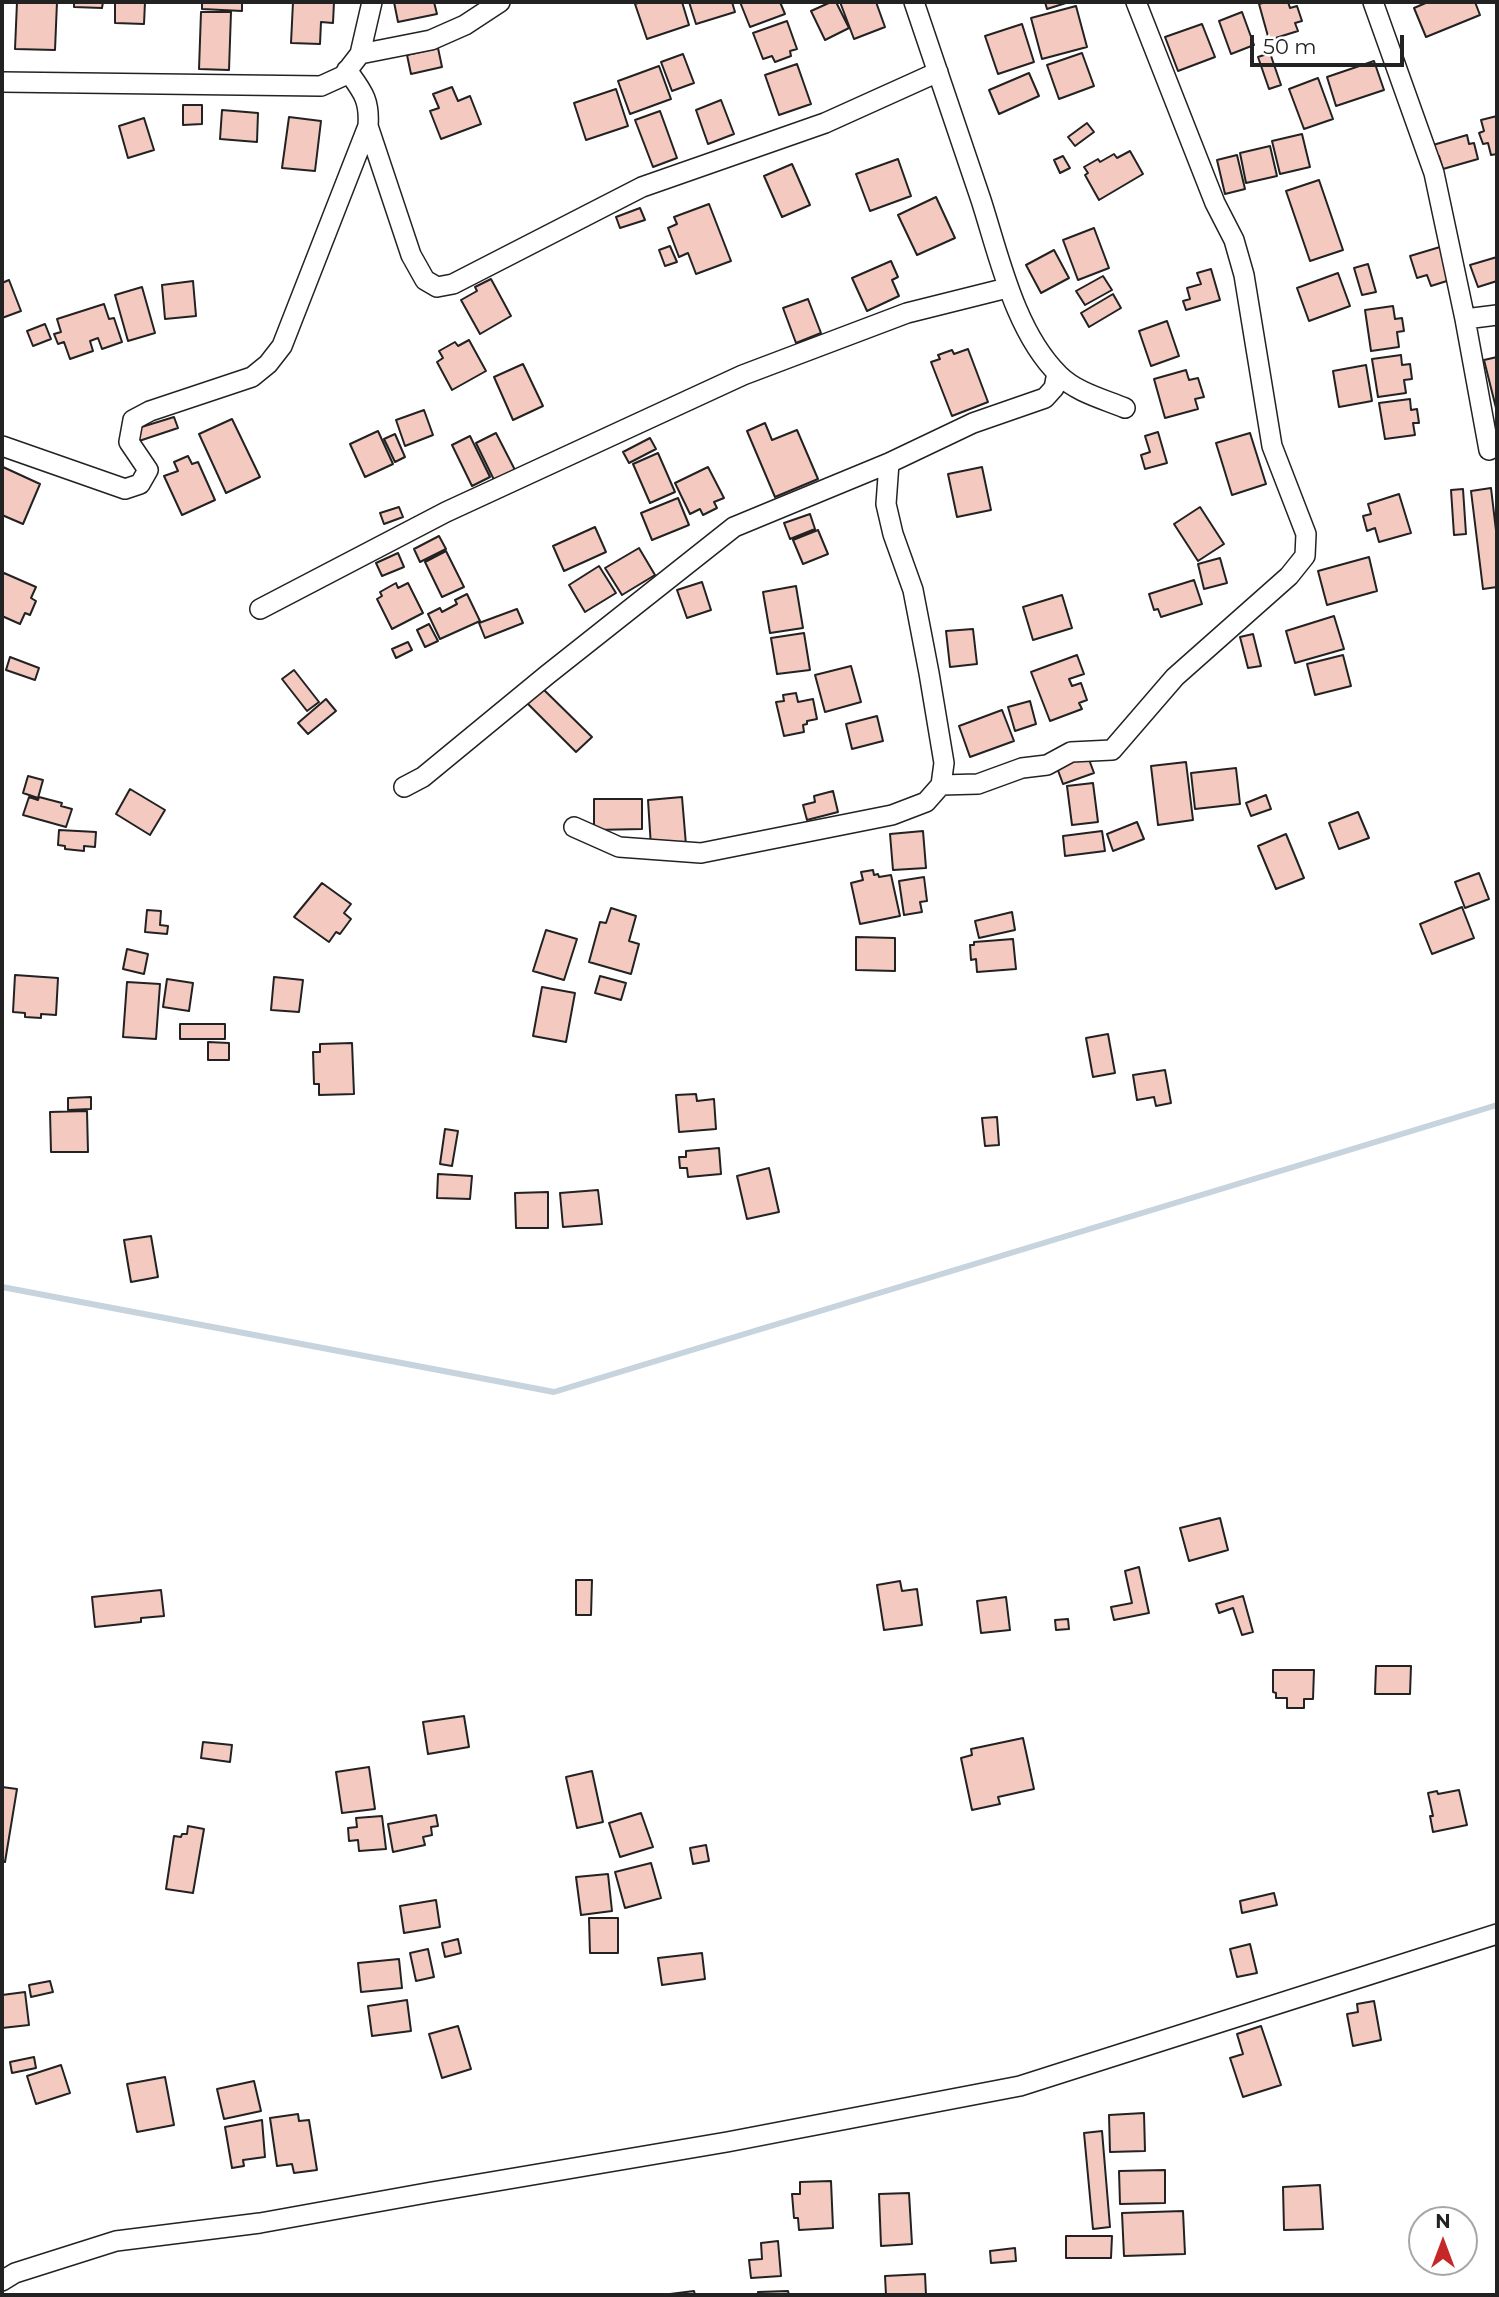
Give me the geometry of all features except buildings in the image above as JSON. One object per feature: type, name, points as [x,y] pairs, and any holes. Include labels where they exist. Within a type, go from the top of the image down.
[{"type":"street","points":[[2,82],[321,86],[343,76],[360,54],[372,2]]},
{"type":"street","points":[[360,54],[431,40],[465,25],[500,2]]},
{"type":"street","points":[[914,2],[1007,288],[1035,343],[1057,373],[1085,392],[1125,408]]},
{"type":"street","points":[[941,785],[978,784],[1022,768],[1047,765],[1071,752],[1112,750],[1175,677],[1289,576],[1305,556],[1306,534],[1272,446],[1244,275],[1234,240],[1215,203],[1136,2]]},
{"type":"street","points":[[1373,2],[1434,173],[1489,450]]},
{"type":"street","points":[[347,71],[366,97],[369,126],[411,255],[425,280],[436,287],[453,284],[642,187],[825,123],[938,72]]},
{"type":"street","points":[[2,446],[125,489],[140,484],[148,470],[130,442],[133,420],[150,411],[252,377],[268,364],[282,346],[369,126]]},
{"type":"street","points":[[260,609],[446,512],[743,375],[907,313],[1007,288]]},
{"type":"street","points":[[1465,319],[1497,315]]},
{"type":"street","points":[[404,787],[423,777],[734,527],[888,463],[974,423],[1045,398],[1054,388],[1057,373]]},
{"type":"street","points":[[574,827],[619,847],[701,853],[892,815],[926,802],[941,785],[944,763],[927,661],[913,590],[892,534],[886,504],[888,463]]},
{"type":"street","points":[[2,2281],[15,2273],[116,2241],[260,2223],[727,2142],[1020,2086],[1497,1934]]},
{"type":"waterway","points":[[2,1287],[554,1392],[1497,1105]]}]
